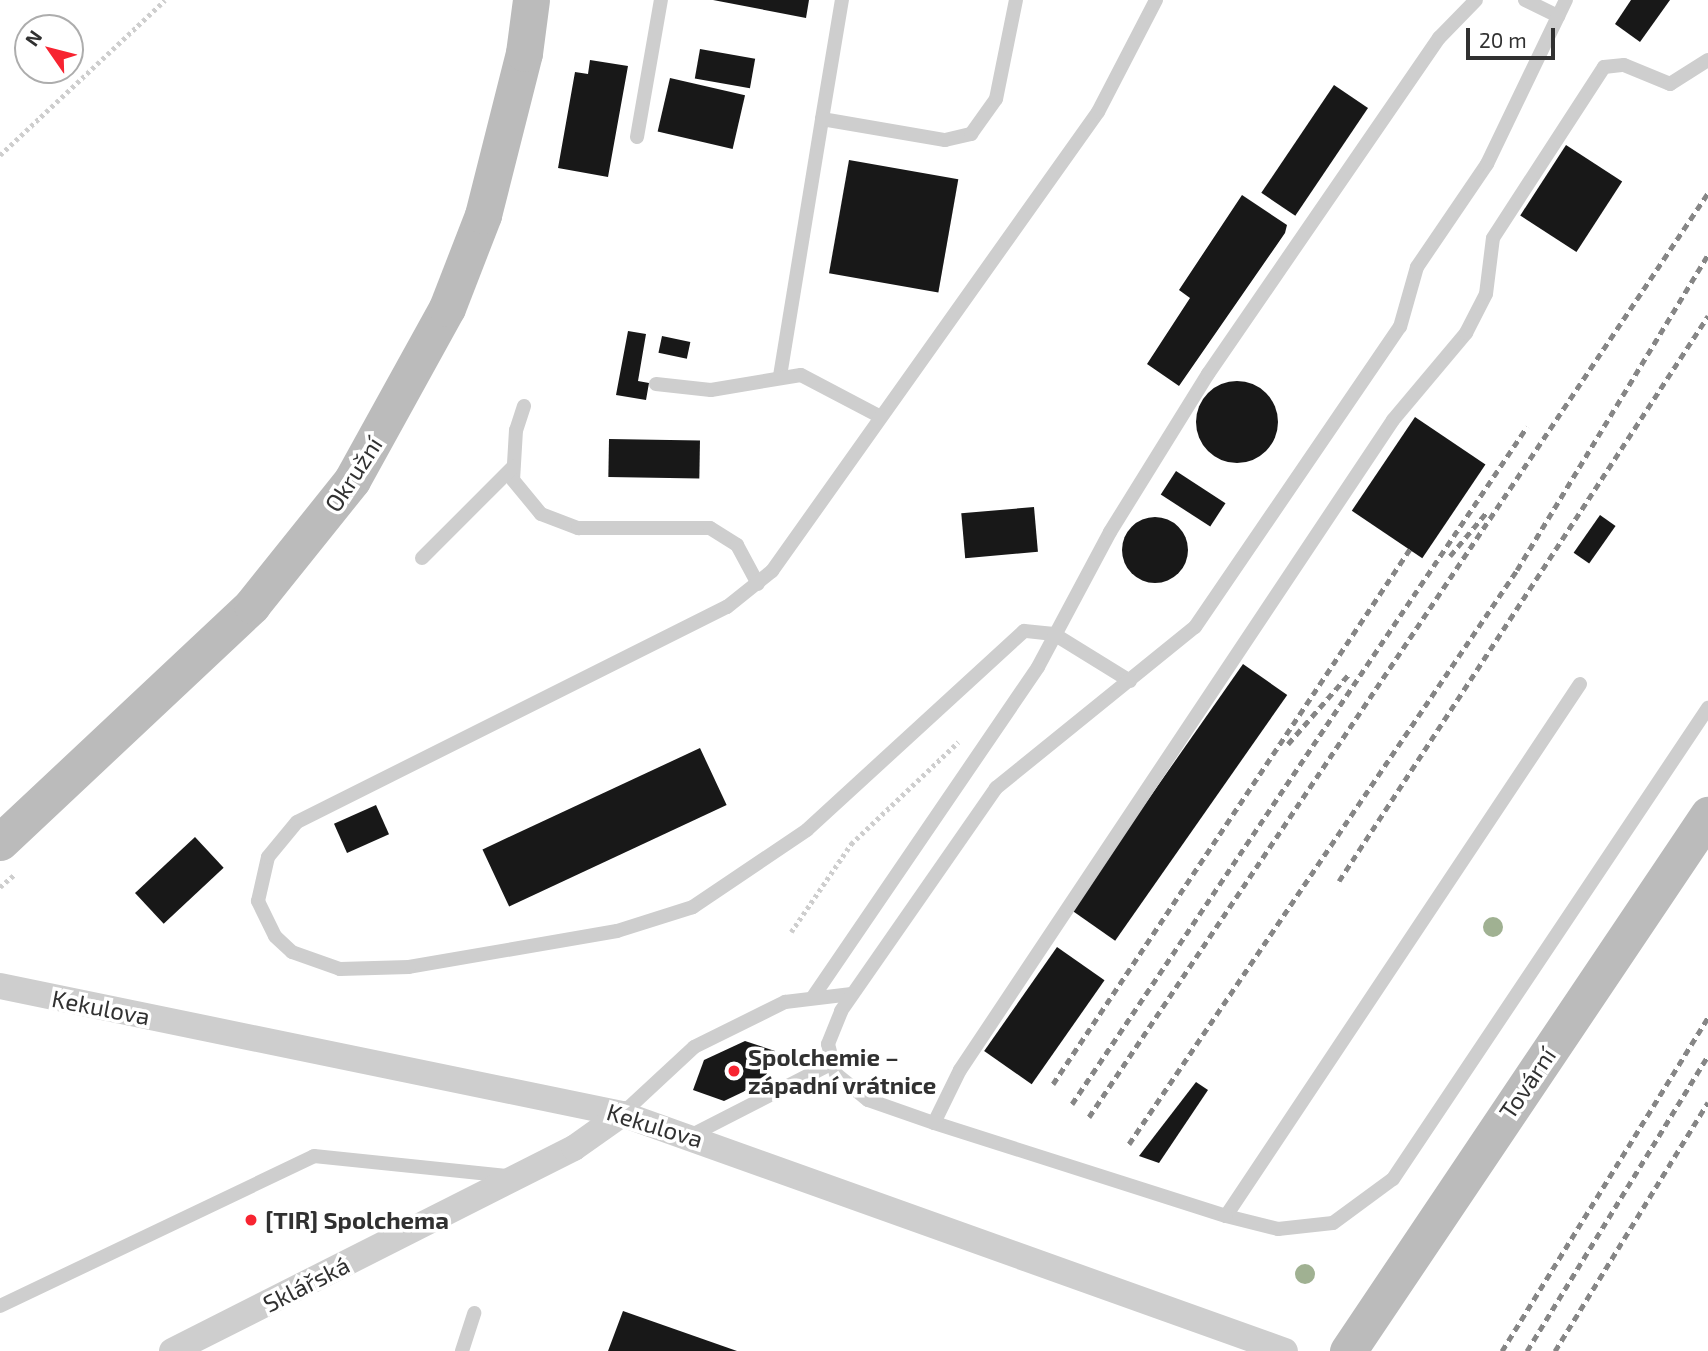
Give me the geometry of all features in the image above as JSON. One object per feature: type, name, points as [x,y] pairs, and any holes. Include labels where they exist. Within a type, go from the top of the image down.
[{"type":"street","name":"Okružní","points":[[0,842],[252,606],[352,480],[447,308],[483,215],[531,0]]},
{"type":"street","name":"Tovární","points":[[1348,1351],[1708,815]]},
{"type":"street","name":"Kekulova","points":[[0,986],[622,1114],[692,1135],[1285,1351]]},
{"type":"street","name":"Sklářská","points":[[173,1351],[517,1177],[622,1114]]},
{"type":"lane","points":[[637,137],[661,0]]},
{"type":"lane","points":[[780,376],[842,0]]},
{"type":"lane","points":[[822,119],[945,141],[971,134],[996,99],[1016,0]]},
{"type":"lane","points":[[1129,681],[1054,634],[1034,628],[1013,639],[807,830],[726,887],[664,918],[551,946],[377,969],[311,961],[275,936],[261,910],[258,880],[297,821],[727,607],[758,584],[1098,113],[1156,0]]},
{"type":"lane","points":[[813,998],[1054,634],[1208,374],[1439,38],[1476,0]]},
{"type":"lane","points":[[1525,0],[1558,16]]},
{"type":"lane","points":[[830,1065],[832,1029],[852,994],[996,788],[1195,628],[1400,327],[1417,267],[1487,164],[1566,0]]},
{"type":"lane","points":[[934,1123],[960,1070],[1385,431],[1466,333],[1486,295],[1493,238],[1604,67],[1624,65],[1670,84],[1708,60]]},
{"type":"lane","points":[[656,384],[711,390],[780,376],[822,381],[881,417]]},
{"type":"lane","points":[[524,406],[513,480],[541,514],[578,528],[709,528],[737,545],[758,584]]},
{"type":"lane","points":[[422,558],[513,467]]},
{"type":"lane","points":[[1226,1216],[1580,684]]},
{"type":"lane","points":[[830,1065],[868,1100],[1226,1216],[1278,1229],[1333,1223],[1393,1179],[1708,708]]},
{"type":"lane","points":[[622,1114],[694,1046],[785,1002],[852,994]]},
{"type":"lane","points":[[692,1135],[830,1065]]},
{"type":"lane","points":[[0,1306],[314,1156],[517,1177]]},
{"type":"lane","points":[[463,1351],[474,1313]]},
{"type":"path","points":[[0,155],[164,0]]},
{"type":"path","points":[[791,932],[851,844],[962,739]]},
{"type":"building","points":[[713,0],[809,0],[806,18]]},
{"type":"building","points":[[1631,0],[1670,0],[1640,42],[1615,24]]},
{"type":"building","points":[[700,49],[755,59],[750,88],[695,79]]},
{"type":"building","points":[[590,60],[628,66],[608,177],[558,168],[575,72],[588,74]]},
{"type":"building","points":[[670,78],[745,95],[733,149],[658,132]]},
{"type":"building","points":[[1334,85],[1368,108],[1295,216],[1261,193]]},
{"type":"building","points":[[1566,145],[1622,181],[1576,252],[1520,215]]},
{"type":"building","points":[[849,160],[958,179],[938,293],[829,273]]},
{"type":"building","points":[[1242,195],[1287,225],[1285,233],[1179,386],[1147,364],[1190,298],[1179,290]]},
{"type":"building","points":[[628,331],[646,334],[638,381],[649,383],[646,400],[616,395]]},
{"type":"building","points":[[662,336],[690,342],[687,359],[658,353]]},
{"type":"building","points":[[1229,381],[1245,381],[1260,388],[1271,399],[1278,414],[1275,438],[1266,451],[1245,463],[1229,463],[1214,456],[1203,445],[1196,430],[1196,414],[1203,399],[1214,388]]},
{"type":"building","points":[[1415,417],[1485,465],[1422,558],[1352,511]]},
{"type":"building","points":[[609,439],[700,441],[699,479],[608,477]]},
{"type":"building","points":[[1176,471],[1225,503],[1210,527],[1161,494]]},
{"type":"building","points":[[1034,507],[1038,552],[965,558],[961,513]]},
{"type":"building","points":[[1600,515],[1616,526],[1589,564],[1574,553]]},
{"type":"building","points":[[1155,517],[1168,519],[1183,532],[1188,550],[1186,563],[1173,578],[1155,583],[1142,581],[1127,568],[1122,550],[1124,537],[1137,522]]},
{"type":"building","points":[[1243,664],[1287,695],[1115,941],[1071,910]]},
{"type":"building","points":[[700,748],[727,805],[509,907],[482,849]]},
{"type":"building","points":[[376,805],[389,834],[347,853],[334,824]]},
{"type":"building","points":[[195,837],[224,868],[164,924],[135,893]]},
{"type":"building","points":[[1057,947],[1105,980],[1032,1084],[984,1051]]},
{"type":"building","name":"Spolchemie – západní vrátnice","points":[[745,1041],[775,1051],[764,1082],[724,1101],[693,1090],[704,1060]]},
{"type":"building","points":[[1196,1082],[1208,1090],[1159,1163],[1139,1156]]},
{"type":"building","points":[[623,1311],[737,1351],[608,1351]]},
{"type":"railway","points":[[1089,1117],[1708,193]]},
{"type":"railway","points":[[1129,1144],[1517,570],[1708,255]]},
{"type":"railway","points":[[1339,881],[1708,316]]},
{"type":"railway","points":[[1072,1104],[1527,427]]},
{"type":"railway","points":[[1450,556],[1486,513]]},
{"type":"railway","points":[[1053,1084],[1410,549]]},
{"type":"railway","points":[[1288,744],[1350,673]]},
{"type":"railway","points":[[1502,1351],[1708,1017]]},
{"type":"railway","points":[[1527,1351],[1708,1056]]},
{"type":"railway","points":[[1555,1351],[1708,1102]]},
{"type":"place","name":"Spolchemie – západní vrátnice","points":[[734,1071]]},
{"type":"place","name":"[TIR] Spolchema","points":[[251,1220]]}]
